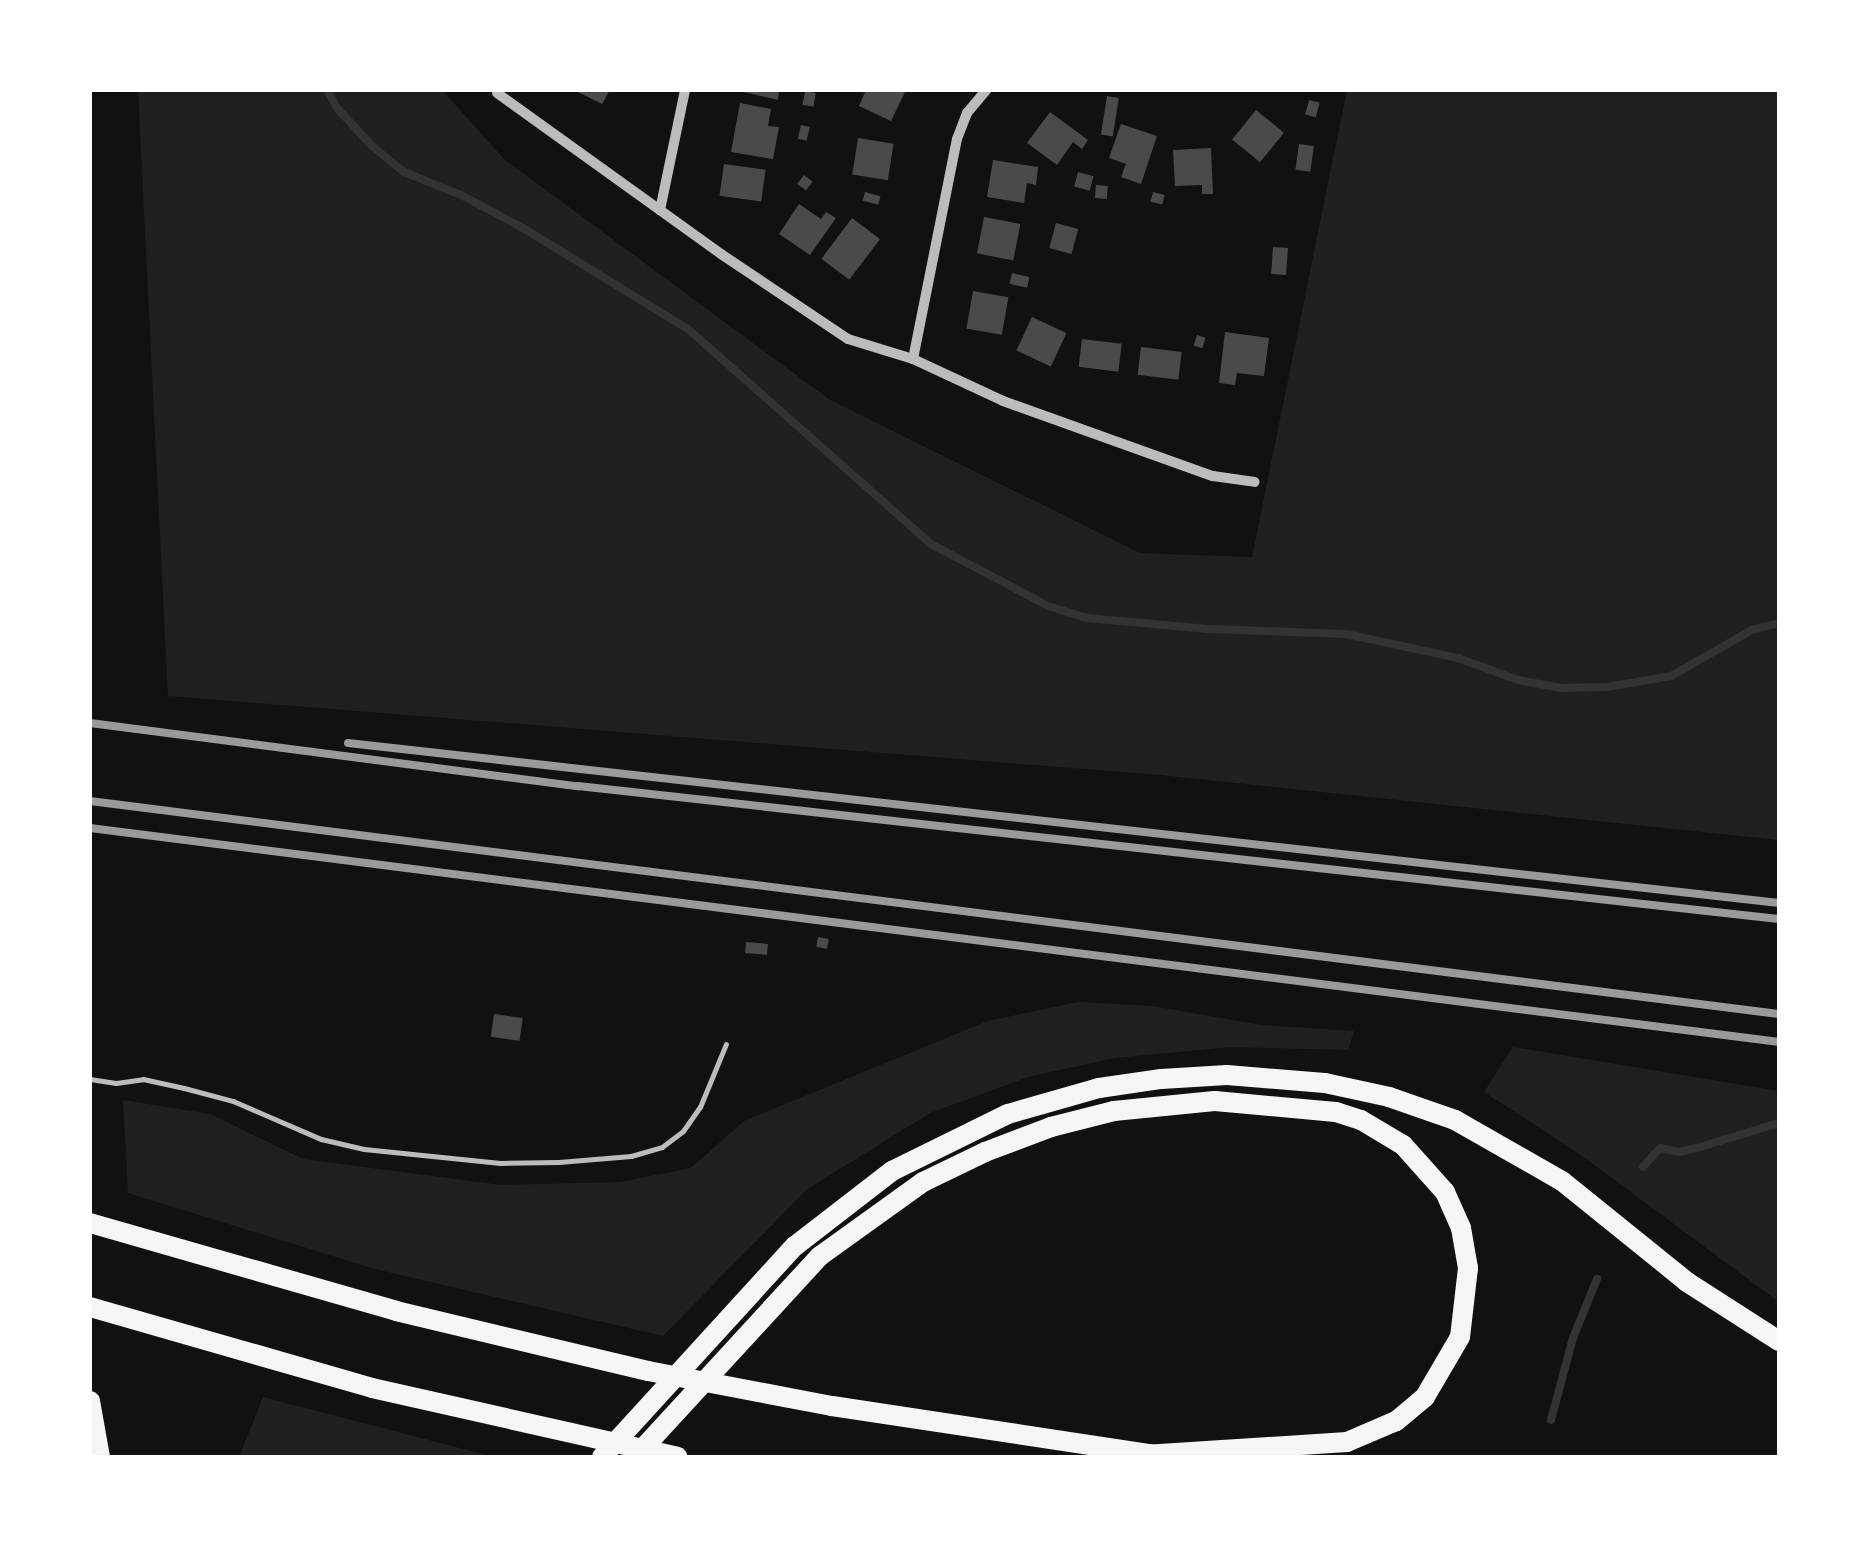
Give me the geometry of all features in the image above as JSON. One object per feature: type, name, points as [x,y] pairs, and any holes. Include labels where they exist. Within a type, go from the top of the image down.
[{"type":"highway","points":[[602,1457],[735,1309],[826,1218],[892,1171],[949,1140],[1023,1109],[1099,1088],[1227,1075],[1357,1089],[1421,1107],[1484,1134],[1562,1181],[1687,1282],[1779,1341]]},
{"type":"highway","points":[[635,1457],[820,1256],[923,1182],[985,1152],[1083,1118],[1177,1103],[1282,1104],[1361,1120],[1403,1145],[1444,1192],[1460,1228],[1468,1268],[1460,1337],[1450,1362],[1425,1397],[1396,1421],[1346,1442],[1148,1454]]},
{"type":"highway","points":[[90,1224],[396,1312],[648,1371],[832,1406],[1173,1457]]},
{"type":"highway","points":[[90,1310],[372,1388],[677,1457]]},
{"type":"highway","points":[[90,1401],[100,1457]]},
{"type":"street","points":[[660,210],[685,90]]},
{"type":"street","points":[[913,360],[957,138],[967,113],[986,90]]},
{"type":"street","points":[[496,91],[660,210],[848,338],[913,360],[1003,401],[1184,462],[1213,476],[1255,482]]},
{"type":"lane","points":[[90,1079],[116,1084],[142,1079],[184,1088],[233,1101],[322,1139],[364,1149],[500,1163],[600,1160],[662,1147],[683,1131],[716,1076],[726,1044]]},
{"type":"shaded area","points":[[138,90],[442,90],[504,159],[830,400],[1140,553],[1252,557],[1347,90],[1779,90],[1779,840],[1160,775],[168,696]]},
{"type":"shaded area","points":[[1078,1002],[1152,1006],[1262,1025],[1354,1031],[1348,1050],[1230,1047],[1115,1058],[1028,1077],[930,1113],[806,1190],[663,1336],[375,1269],[128,1193],[123,1100],[210,1114],[303,1159],[501,1185],[620,1182],[691,1168],[744,1121],[988,1021]]},
{"type":"shaded area","points":[[1513,1047],[1779,1091],[1779,1302],[1581,1155],[1484,1092]]},
{"type":"shaded area","points":[[263,1397],[494,1457],[239,1457]]},
{"type":"building","points":[[574,90],[610,90],[602,104]]},
{"type":"building","points":[[735,90],[779,90],[778,100]]},
{"type":"building","points":[[866,90],[906,90],[891,121],[859,106]]},
{"type":"building","points":[[805,91],[816,93],[813,107],[803,105]]},
{"type":"building","points":[[1107,96],[1119,98],[1113,136],[1101,135]]},
{"type":"building","points":[[1309,100],[1320,103],[1316,117],[1305,114]]},
{"type":"building","points":[[740,103],[771,109],[768,126],[779,127],[773,159],[731,152]]},
{"type":"building","points":[[1256,110],[1284,133],[1260,162],[1232,140]]},
{"type":"building","points":[[1050,112],[1088,140],[1082,149],[1073,142],[1057,165],[1027,143]]},
{"type":"building","points":[[1121,124],[1157,136],[1141,184],[1121,177],[1126,164],[1109,158]]},
{"type":"building","points":[[801,125],[810,127],[807,141],[798,139]]},
{"type":"building","points":[[858,138],[894,144],[888,180],[852,175]]},
{"type":"building","points":[[1299,144],[1314,146],[1310,172],[1295,170]]},
{"type":"building","points":[[1211,148],[1213,194],[1202,194],[1202,185],[1175,186],[1173,150]]},
{"type":"building","points":[[993,160],[1038,167],[1036,185],[1027,183],[1024,203],[987,197]]},
{"type":"building","points":[[724,164],[766,170],[761,202],[720,196]]},
{"type":"building","points":[[1078,172],[1093,176],[1090,191],[1074,186]]},
{"type":"building","points":[[804,175],[813,182],[806,190],[797,184]]},
{"type":"building","points":[[1096,185],[1108,186],[1107,199],[1095,198]]},
{"type":"building","points":[[865,192],[880,196],[878,205],[863,201]]},
{"type":"building","points":[[1153,192],[1165,195],[1162,205],[1151,202]]},
{"type":"building","points":[[799,204],[821,219],[826,212],[836,218],[810,255],[779,234]]},
{"type":"building","points":[[984,217],[1020,224],[1013,260],[977,253]]},
{"type":"building","points":[[852,218],[880,239],[849,280],[821,259]]},
{"type":"building","points":[[1056,223],[1078,229],[1071,254],[1049,248]]},
{"type":"building","points":[[1273,247],[1288,248],[1286,275],[1271,274]]},
{"type":"building","points":[[1012,273],[1030,277],[1027,288],[1010,284]]},
{"type":"building","points":[[973,291],[1008,297],[1002,335],[966,328]]},
{"type":"building","points":[[1032,317],[1066,333],[1051,367],[1016,351]]},
{"type":"building","points":[[1225,332],[1269,338],[1264,376],[1237,373],[1235,385],[1219,383]]},
{"type":"building","points":[[1197,335],[1206,338],[1202,348],[1194,345]]},
{"type":"building","points":[[1082,339],[1122,344],[1118,372],[1079,367]]},
{"type":"building","points":[[1141,347],[1182,352],[1178,380],[1138,375]]},
{"type":"building","points":[[818,937],[829,939],[827,949],[816,947]]},
{"type":"building","points":[[746,942],[768,944],[767,955],[745,953]]},
{"type":"building","points":[[494,1014],[523,1018],[520,1041],[491,1037]]},
{"type":"waterway","points":[[327,90],[337,108],[371,145],[404,172],[461,195],[523,228],[688,329],[931,544],[1048,606],[1087,618],[1209,629],[1346,634],[1458,658],[1518,680],[1561,688],[1607,687],[1671,676],[1752,630],[1779,623]]},
{"type":"waterway","points":[[1643,1167],[1660,1148],[1679,1152],[1779,1123]]},
{"type":"waterway","points":[[1551,1420],[1573,1338],[1597,1279]]},
{"type":"railway","points":[[90,723],[578,786],[1779,919]]},
{"type":"railway","points":[[348,743],[1779,903]]},
{"type":"railway","points":[[90,801],[1779,1014]]},
{"type":"railway","points":[[90,828],[1779,1042]]}]
